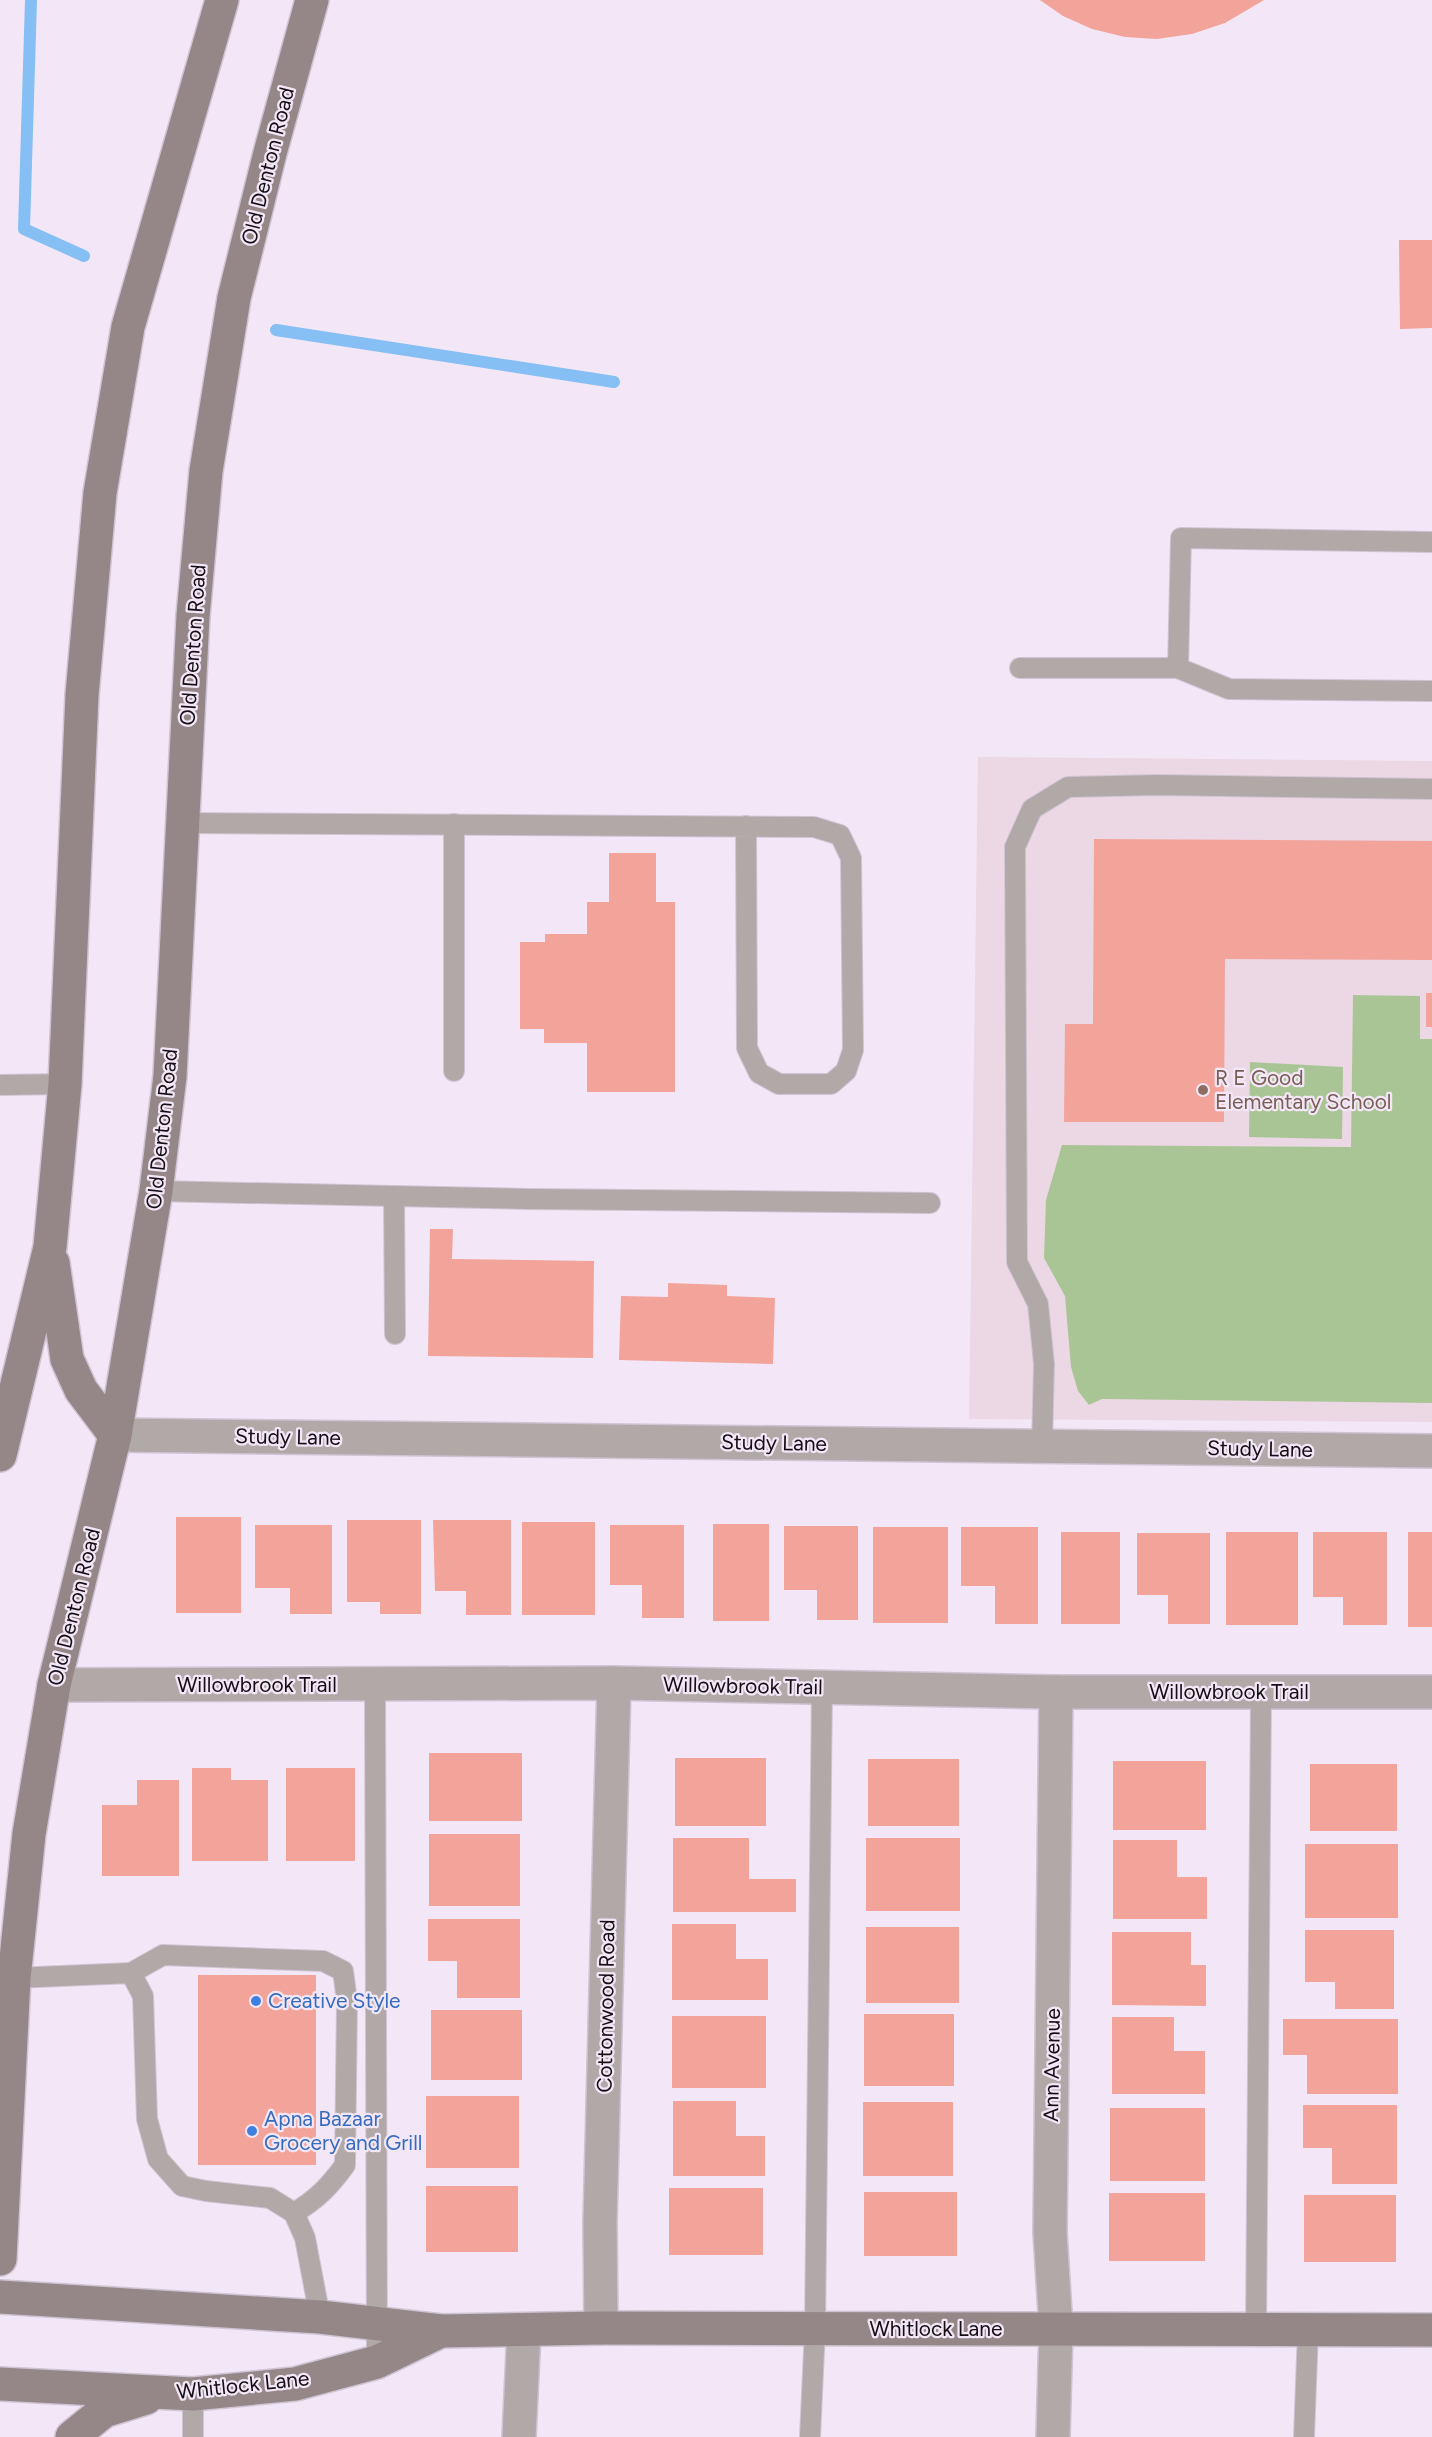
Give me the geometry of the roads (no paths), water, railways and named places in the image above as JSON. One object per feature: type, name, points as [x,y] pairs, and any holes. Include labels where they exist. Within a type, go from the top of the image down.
[{"type":"main road","points":[[0,1455],[50,1247],[65,1084],[82,695],[100,493],[128,327],[222,0]]},
{"type":"main road","name":"Old Denton Road","points":[[0,2259],[14,1978],[29,1834],[54,1685],[115,1435],[156,1191],[170,1076],[193,616],[206,471],[234,298],[270,153],[312,0]]},
{"type":"main road","points":[[50,1247],[67,1359],[81,1390],[115,1435]]},
{"type":"main road","name":"Whitlock Lane","points":[[0,2297],[320,2317],[441,2331],[601,2328],[1432,2330]]},
{"type":"main road","name":"Whitlock Lane","points":[[0,2384],[179,2393],[295,2384],[377,2362],[441,2331]]},
{"type":"main road","points":[[72,2437],[104,2411],[179,2393]]},
{"type":"street","name":"Study Lane","points":[[115,1435],[1432,1451]]},
{"type":"street","name":"Willowbrook Trail","points":[[54,1685],[614,1683],[1056,1692],[1432,1692]]},
{"type":"street","name":"Cottonwood Road","points":[[601,2328],[600,2222],[614,1683]]},
{"type":"street","name":"Ann Avenue","points":[[1053,2437],[1056,2329],[1050,2232],[1056,1692]]},
{"type":"street","points":[[519,2437],[524,2331]]},
{"type":"lane","points":[[1178,668],[1181,538],[1432,542]]},
{"type":"lane","points":[[1020,668],[1178,668],[1229,689],[1432,691]]},
{"type":"lane","points":[[1042,1446],[1044,1364],[1038,1304],[1017,1262],[1015,847],[1032,809],[1068,787],[1158,785],[1432,789]]},
{"type":"lane","points":[[183,823],[454,824],[746,826],[814,827],[840,835],[851,858],[853,1050],[846,1071],[831,1084],[779,1084],[759,1072],[747,1048],[746,826]]},
{"type":"lane","points":[[454,824],[454,1071]]},
{"type":"lane","points":[[0,1085],[65,1084]]},
{"type":"lane","points":[[156,1191],[930,1203]]},
{"type":"lane","points":[[394,1196],[395,1334]]},
{"type":"lane","points":[[375,1684],[377,2362]]},
{"type":"lane","points":[[810,2437],[815,2329],[822,1687]]},
{"type":"lane","points":[[1256,2330],[1261,1692]]},
{"type":"lane","points":[[14,1978],[131,1973],[163,1955],[323,1961],[343,1971],[347,2001],[345,2165],[332,2184],[316,2200],[294,2213]]},
{"type":"lane","points":[[131,1973],[143,1996],[147,2119],[158,2159],[182,2186],[270,2198],[294,2213],[304,2238],[320,2317]]},
{"type":"lane","points":[[1304,2437],[1308,2330]]},
{"type":"lane","points":[[179,2393],[193,2437]]},
{"type":"waterway","points":[[31,0],[24,229],[84,256]]},
{"type":"waterway","points":[[276,330],[614,382]]},
{"type":"place","name":"R E Good Elementary School","points":[[1203,1090]]},
{"type":"place","name":"Creative Style","points":[[256,2001]]},
{"type":"place","name":"Apna Bazaar Grocery and Grill","points":[[252,2131]]}]
